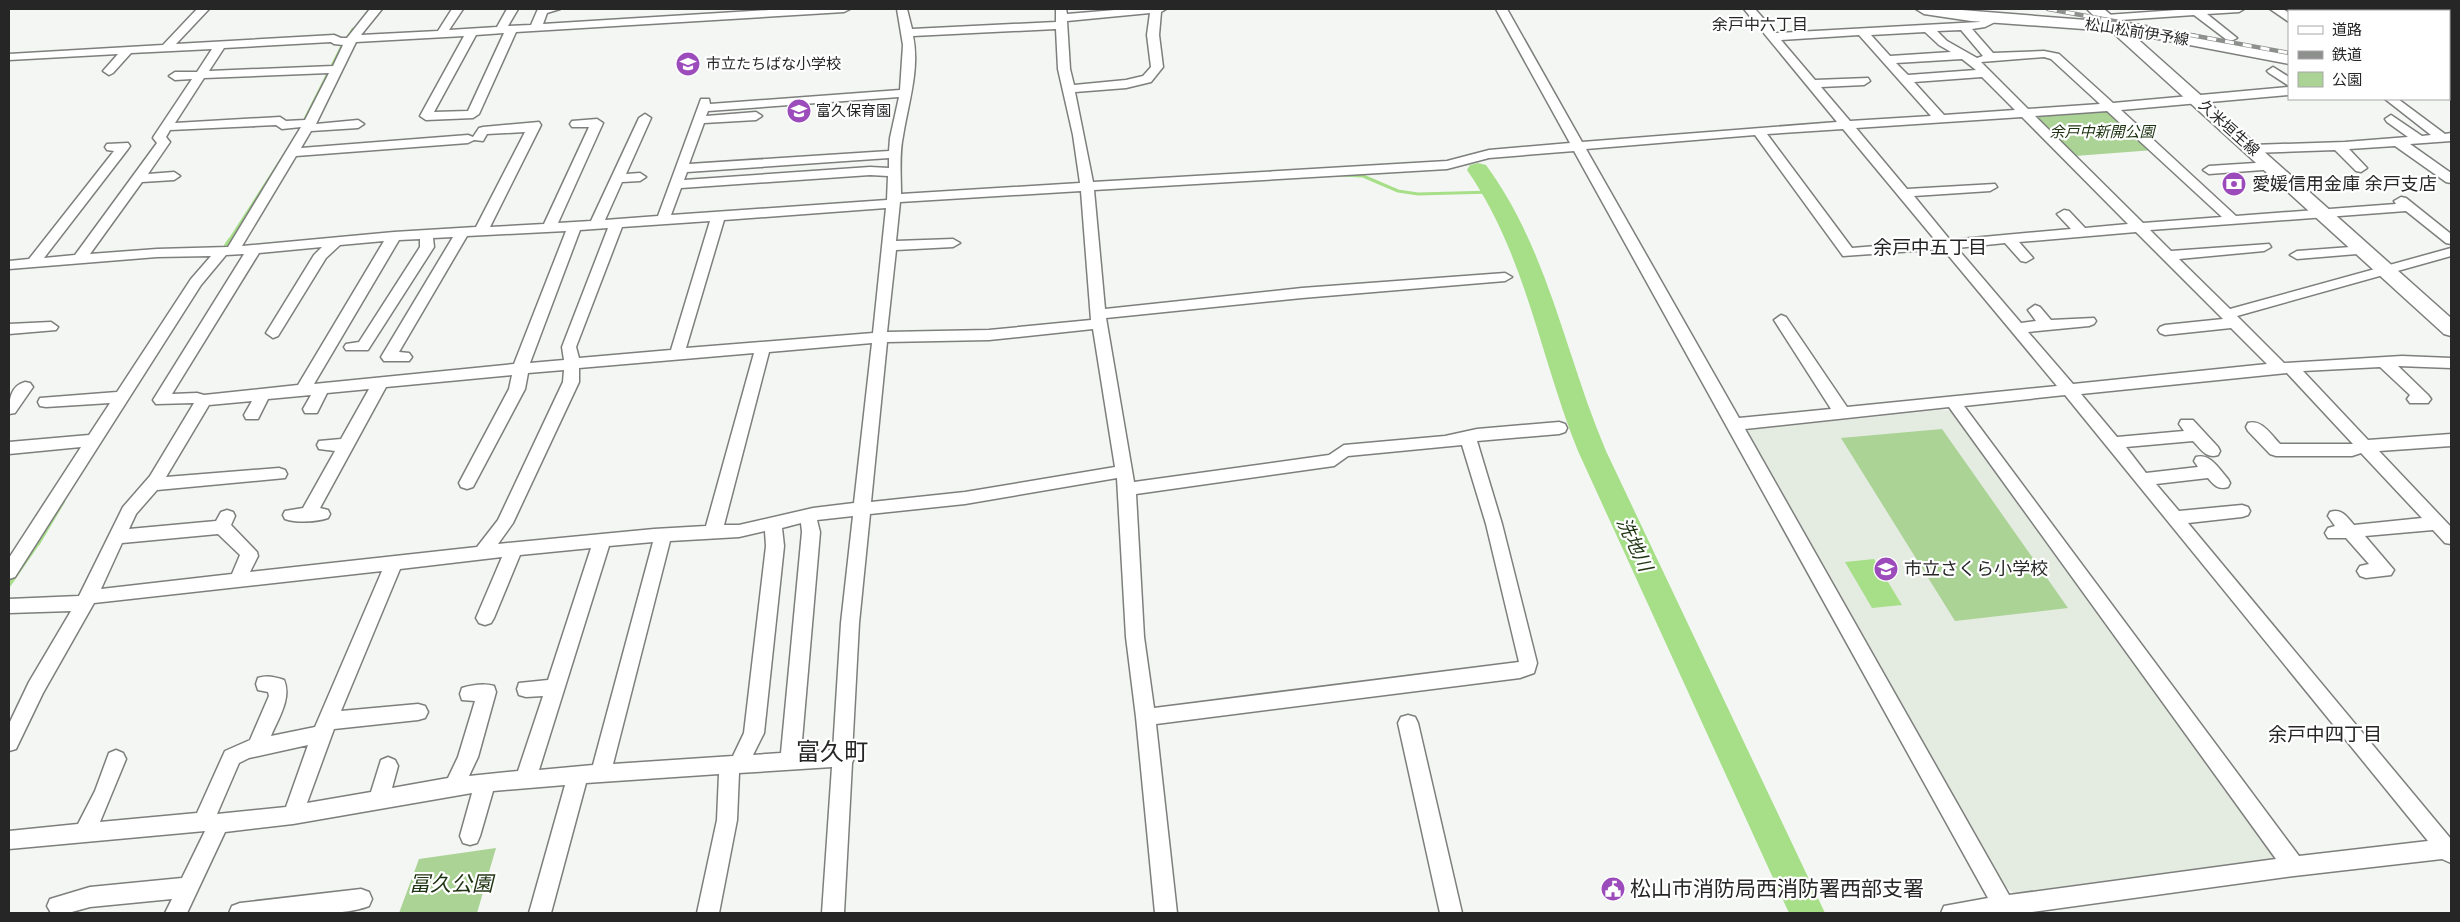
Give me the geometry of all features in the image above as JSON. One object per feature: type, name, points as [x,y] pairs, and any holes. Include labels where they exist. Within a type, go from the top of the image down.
[{"type":"main road","name":"松山松前伊予線","points":[[1924,9],[1992,19],[2064,22],[2106,18],[2288,59]]},
{"type":"main road","name":"久米垣生線","points":[[2106,18],[2451,329]]},
{"type":"street","points":[[166,48],[203,9]]},
{"type":"street","points":[[9,572],[92,440],[196,282],[227,251],[292,153],[331,70],[351,40],[376,9]]},
{"type":"street","points":[[441,34],[457,9]]},
{"type":"street","points":[[471,33],[426,116],[472,114],[506,31],[512,9]]},
{"type":"street","points":[[536,30],[547,9]]},
{"type":"street","points":[[219,46],[334,38],[338,42],[441,34],[536,30],[758,11],[844,9]]},
{"type":"street","points":[[833,913],[844,758],[850,623],[864,508],[890,246],[899,118],[906,93],[909,45],[902,9]]},
{"type":"street","points":[[1501,9],[2006,910]]},
{"type":"street","points":[[1749,9],[2070,391],[2173,518],[2450,850]]},
{"type":"street","points":[[2106,18],[2239,9]]},
{"type":"street","points":[[2276,9],[2288,18]]},
{"type":"street","points":[[907,33],[1061,17],[1159,10],[1153,35],[1157,67],[1147,79],[1126,84],[1070,90]]},
{"type":"street","points":[[2196,11],[2231,38]]},
{"type":"street","points":[[1061,17],[1064,69],[1070,90],[1087,186],[1099,319],[1127,489],[1136,637],[1166,913]]},
{"type":"street","points":[[1773,37],[1981,25],[1992,19]]},
{"type":"street","points":[[1962,26],[1992,58]]},
{"type":"street","points":[[1927,27],[1942,43],[1968,58],[1986,73],[2232,319],[2286,368],[2366,446],[2451,538]]},
{"type":"street","points":[[1861,31],[1942,120]]},
{"type":"street","points":[[9,57],[278,44]]},
{"type":"street","points":[[79,260],[164,142],[159,138],[219,46]]},
{"type":"street","points":[[109,71],[128,50]]},
{"type":"street","points":[[1888,60],[1992,58],[2044,54],[2055,56],[2233,220]]},
{"type":"street","points":[[174,76],[331,70]]},
{"type":"street","points":[[2273,71],[2288,82]]},
{"type":"street","points":[[1904,79],[1986,73]]},
{"type":"street","points":[[1812,84],[1864,81]]},
{"type":"street","points":[[9,266],[157,253],[254,249],[394,236],[718,216],[894,200],[1087,186],[1447,165],[1480,155],[1758,131],[2027,114],[2288,91]]},
{"type":"street","points":[[702,110],[906,93]]},
{"type":"street","points":[[2392,100],[2447,138]]},
{"type":"street","points":[[702,110],[756,116]]},
{"type":"street","points":[[664,220],[702,110]]},
{"type":"street","points":[[596,224],[645,118]]},
{"type":"street","points":[[2391,118],[2419,140]]},
{"type":"street","points":[[166,127],[280,121],[282,125],[358,124]]},
{"type":"street","points":[[549,227],[597,123],[576,124]]},
{"type":"street","points":[[292,153],[376,143],[471,139],[483,131],[534,126],[481,231]]},
{"type":"street","points":[[1758,131],[1848,253],[2081,232],[2408,207]]},
{"type":"street","points":[[2252,149],[2338,146],[2447,138]]},
{"type":"street","points":[[2397,141],[2451,180]]},
{"type":"street","points":[[33,263],[124,146],[111,147]]},
{"type":"street","points":[[2338,146],[2361,168]]},
{"type":"street","points":[[682,168],[896,154]]},
{"type":"street","points":[[2209,170],[2271,166]]},
{"type":"street","points":[[676,184],[870,171],[895,172]]},
{"type":"street","points":[[138,178],[174,176]]},
{"type":"street","points":[[618,178],[640,177]]},
{"type":"street","points":[[1903,193],[1990,187]]},
{"type":"street","points":[[2395,197],[2451,240]]},
{"type":"street","points":[[2064,214],[2081,232]]},
{"type":"street","points":[[677,354],[718,216]]},
{"type":"street","points":[[483,552],[505,523],[571,382],[572,364],[569,347],[590,309],[607,263],[617,223]]},
{"type":"street","points":[[466,475],[494,420],[520,380],[520,369],[575,226]]},
{"type":"street","points":[[404,357],[389,357],[419,318],[443,278],[463,232]]},
{"type":"street","points":[[351,347],[363,347],[378,313],[406,269],[427,247],[426,234]]},
{"type":"street","points":[[303,390],[394,236]]},
{"type":"street","points":[[2009,239],[2026,258]]},
{"type":"street","points":[[289,332],[266,333],[301,276],[336,241]]},
{"type":"street","points":[[890,246],[930,250],[953,243]]},
{"type":"street","points":[[2170,255],[2264,247]]},
{"type":"street","points":[[254,249],[161,400],[197,398],[204,400],[677,354],[881,337],[989,335],[1302,293],[1505,276]]},
{"type":"street","points":[[2297,255],[2364,250]]},
{"type":"street","points":[[2165,330],[2232,319],[2387,270],[2451,252]]},
{"type":"street","points":[[2035,310],[2047,325]]},
{"type":"street","points":[[1781,320],[1842,414]]},
{"type":"street","points":[[2016,328],[2088,321]]},
{"type":"street","points":[[9,329],[51,326]]},
{"type":"street","points":[[713,533],[763,347]]},
{"type":"street","points":[[1735,424],[2286,368],[2384,362],[2451,363]]},
{"type":"street","points":[[2384,362],[2422,399],[2415,400]]},
{"type":"street","points":[[307,514],[381,382]]},
{"type":"street","points":[[312,409],[322,388]]},
{"type":"street","points":[[252,415],[263,394]]},
{"type":"street","points":[[46,402],[120,397]]},
{"type":"street","points":[[9,742],[36,688],[87,600],[129,510],[152,484],[204,400]]},
{"type":"street","points":[[1954,403],[2294,866]]},
{"type":"street","points":[[2254,427],[2276,450],[2352,450],[2366,446],[2451,440]]},
{"type":"street","points":[[1127,489],[1147,484],[1334,460],[1344,451],[1445,442],[1477,435],[1559,428]]},
{"type":"street","points":[[2112,443],[2192,429],[2212,467],[2142,479]]},
{"type":"street","points":[[1146,717],[1526,668],[1528,663],[1494,524],[1468,438]]},
{"type":"street","points":[[9,448],[92,440]]},
{"type":"street","points":[[326,446],[346,445]]},
{"type":"street","points":[[9,606],[87,600],[238,579],[483,552],[602,540],[739,531],[808,516],[864,508],[965,498],[1124,471]]},
{"type":"street","points":[[152,484],[257,482],[279,474]]},
{"type":"street","points":[[2173,518],[2241,510]]},
{"type":"street","points":[[790,761],[811,532],[808,516]]},
{"type":"street","points":[[117,537],[225,522],[249,556],[238,579]]},
{"type":"street","points":[[708,913],[729,802],[733,765],[754,732],[775,546],[773,524]]},
{"type":"street","points":[[2366,572],[2384,570],[2340,527],[2437,524]]},
{"type":"street","points":[[602,773],[663,535]]},
{"type":"street","points":[[526,779],[602,540]]},
{"type":"street","points":[[485,618],[514,549]]},
{"type":"street","points":[[293,815],[324,727],[394,563]]},
{"type":"street","points":[[257,747],[278,696],[277,686],[265,684]]},
{"type":"street","points":[[526,689],[555,687]]},
{"type":"street","points":[[454,786],[468,757],[487,692],[469,694]]},
{"type":"street","points":[[176,913],[189,887],[232,757],[245,750],[324,727],[418,712]]},
{"type":"street","points":[[1408,723],[1451,913]]},
{"type":"street","points":[[9,840],[293,815],[454,786],[602,773],[844,758]]},
{"type":"street","points":[[84,833],[104,792],[116,759]]},
{"type":"street","points":[[379,800],[388,766]]},
{"type":"street","points":[[540,913],[578,775]]},
{"type":"street","points":[[470,836],[485,783]]},
{"type":"street","points":[[1952,913],[2006,910],[2294,866],[2450,850]]},
{"type":"street","points":[[58,906],[90,897],[189,887]]},
{"type":"street","points":[[240,913],[361,899]]},
{"type":"shaded area","points":[[1940,410],[1956,411],[2285,859],[2016,895],[2001,883],[1747,435],[1749,430]]},
{"type":"shaded area","points":[[1874,559],[1902,605],[1872,608],[1845,562]]},
{"type":"green space","name":"余戸中新開公園","points":[[2112,111],[2154,150],[2075,156],[2039,120],[2039,117]]},
{"type":"green space","points":[[1942,429],[2068,608],[1955,621],[1841,438]]},
{"type":"green space","name":"冨久公園","points":[[496,848],[477,913],[399,913],[419,859]]},
{"type":"waterway","points":[[346,40],[353,29]]},
{"type":"waterway","points":[[302,125],[343,44]]},
{"type":"waterway","points":[[229,241],[281,160]]},
{"type":"waterway","name":"洗地川","points":[[1478,170],[1496,195],[1529,267],[1549,321],[1577,415],[1592,451],[1807,913]]},
{"type":"waterway","points":[[1339,175],[1363,176],[1398,191],[1418,194],[1493,192]]},
{"type":"waterway","points":[[226,246],[230,240]]},
{"type":"waterway","points":[[38,543],[63,501]]},
{"type":"waterway","points":[[9,584],[38,542]]},
{"type":"railway","points":[[2048,9],[2288,53]]},
{"type":"place","name":"市立たちばな小学校","points":[[688,64]]},
{"type":"place","name":"富久保育園","points":[[799,111]]},
{"type":"place","name":"愛媛信用金庫 余戸支店","points":[[2234,184]]},
{"type":"place","name":"市立さくら小学校","points":[[1886,569]]},
{"type":"place","name":"松山市消防局西消防署西部支署","points":[[1613,889]]},
{"type":"district","name":"余戸中六丁目","points":[[1760,24]]},
{"type":"district","name":"余戸中五丁目","points":[[1930,247]]},
{"type":"district","name":"余戸中四丁目","points":[[2325,734]]},
{"type":"district","name":"富久町","points":[[832,752]]}]
